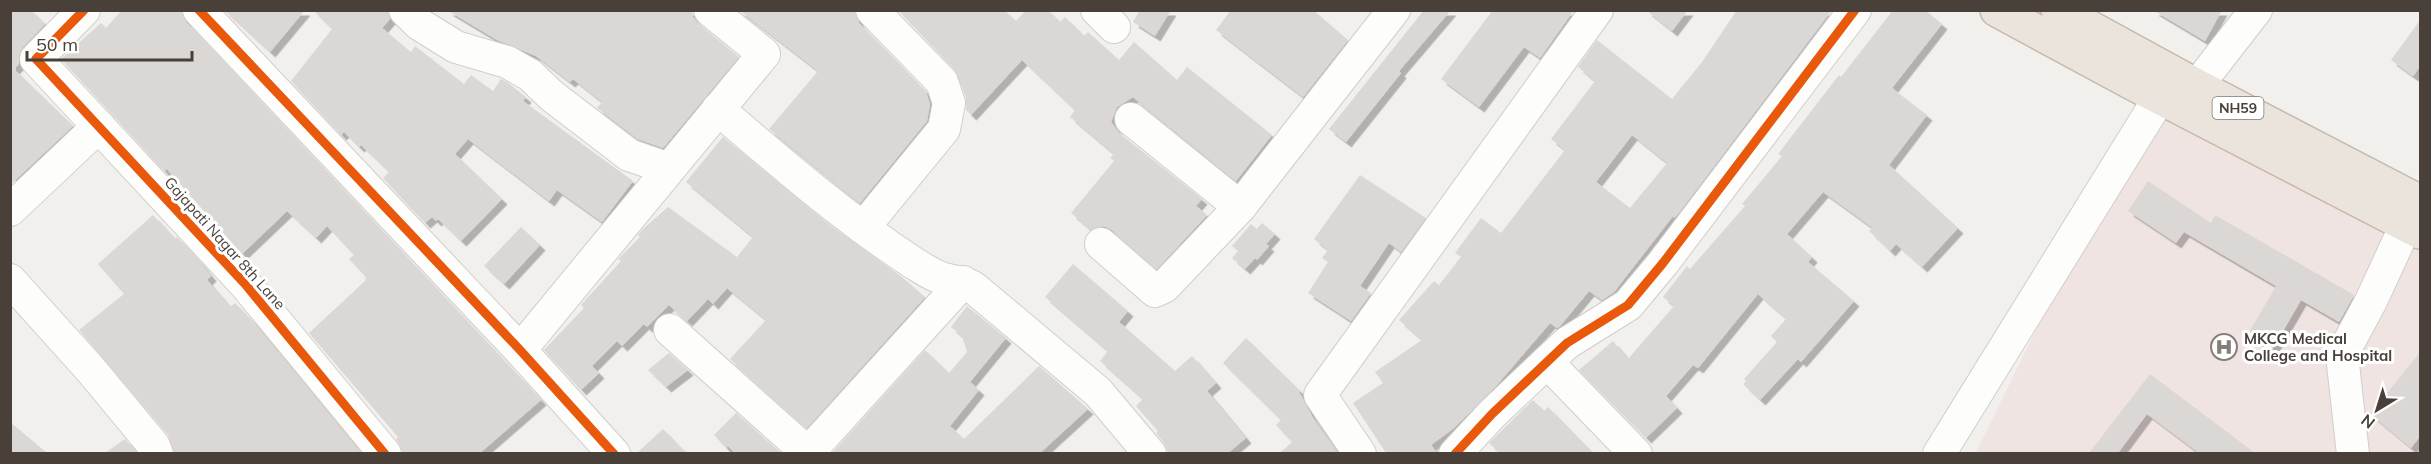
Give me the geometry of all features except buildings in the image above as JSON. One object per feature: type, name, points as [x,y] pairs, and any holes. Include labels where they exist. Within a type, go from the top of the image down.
[{"type":"highway","points":[[1997,10],[2182,93]]},
{"type":"highway","name":"NH59","points":[[2058,10],[2182,93],[2416,220]]},
{"type":"street","points":[[199,10],[520,350],[614,453]]},
{"type":"street","points":[[405,10],[418,24],[456,47],[507,62],[530,75],[552,96],[629,155],[669,169]]},
{"type":"street","points":[[520,350],[764,54],[710,10]]},
{"type":"street","points":[[863,228],[944,129],[949,103],[942,82],[872,10]]},
{"type":"street","points":[[1101,244],[1155,291],[1164,287],[1240,207],[1394,10]]},
{"type":"street","points":[[1455,453],[1492,414],[1567,343],[1628,305],[1663,263],[1855,10]]},
{"type":"street","points":[[1360,453],[1320,395],[1588,13]]},
{"type":"street","points":[[1939,453],[2182,93],[2248,14]]},
{"type":"street","name":"Gajapati Nagar 8th Lane","points":[[72,15],[36,59],[245,285],[385,453]]},
{"type":"street","points":[[718,109],[822,198],[863,228],[937,276],[963,282],[1081,376],[1098,392],[1150,453]]},
{"type":"street","points":[[1131,119],[1240,207]]},
{"type":"street","points":[[10,210],[99,126]]},
{"type":"street","points":[[2353,453],[2342,355],[2416,220]]},
{"type":"street","points":[[10,280],[91,370],[154,446],[157,453]]},
{"type":"street","points":[[670,330],[808,453],[963,282]]},
{"type":"street","points":[[1546,362],[1636,453]]},
{"type":"shaded area","name":"MKCG Medical College and Hospital","points":[[2150,98],[2420,241],[2420,453],[1975,454]]},
{"type":"cycle path","points":[[84,10],[36,59],[245,284],[385,454]]},
{"type":"cycle path","points":[[199,10],[520,350],[614,454]]},
{"type":"cycle path","points":[[1455,454],[1492,414],[1567,343],[1628,305],[1663,263],[1855,10]]},
{"type":"place","name":"MKCG Medical College and Hospital","points":[[2224,347]]}]
